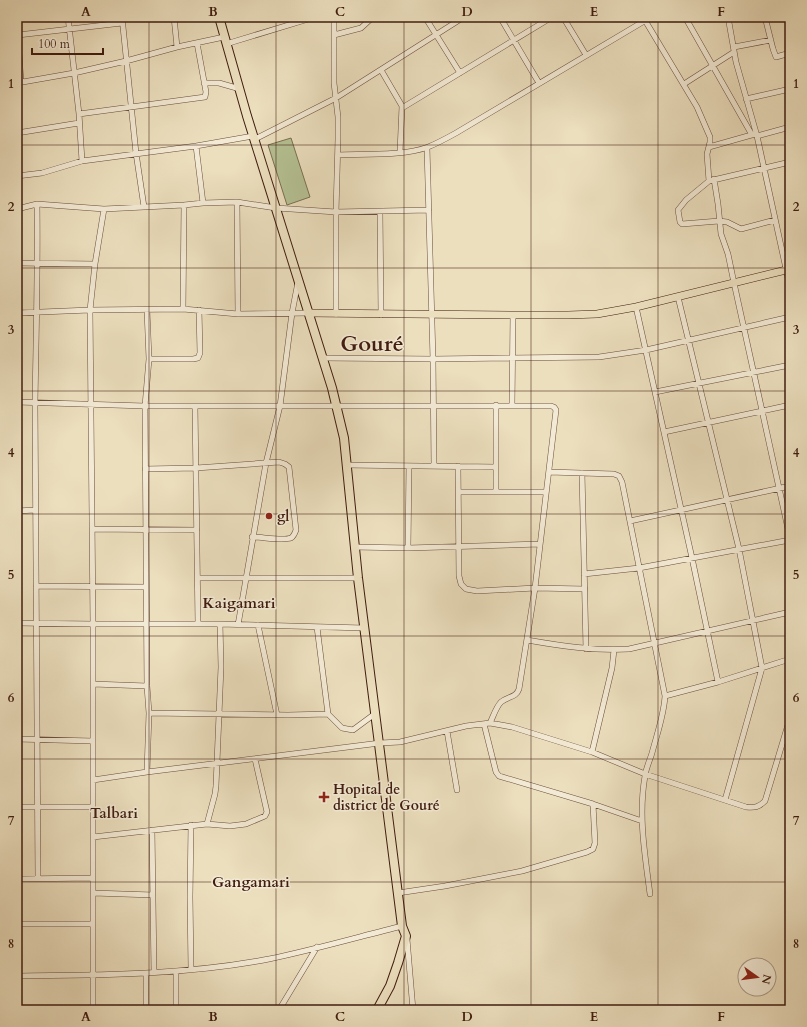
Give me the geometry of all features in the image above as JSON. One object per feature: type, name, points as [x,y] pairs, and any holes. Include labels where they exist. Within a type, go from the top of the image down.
[{"type":"highway","points":[[219,17],[254,137],[337,405],[344,438],[354,547],[364,628],[402,926],[406,936],[390,986],[377,1010]]},
{"type":"main road","points":[[309,313],[381,315],[597,314],[636,307],[788,270]]},
{"type":"street","points":[[68,17],[79,114],[82,161]]},
{"type":"street","points":[[174,17],[177,47]]},
{"type":"street","points":[[17,25],[19,83],[74,73],[197,42],[225,40],[315,17]]},
{"type":"street","points":[[334,17],[334,69],[338,117],[336,314]]},
{"type":"street","points":[[334,36],[361,28],[373,17]]},
{"type":"street","points":[[425,17],[460,73]]},
{"type":"street","points":[[17,176],[42,173],[82,161],[254,137],[336,98],[464,17]]},
{"type":"street","points":[[500,17],[539,83]]},
{"type":"street","points":[[402,108],[552,17]]},
{"type":"street","points":[[563,17],[586,55]]},
{"type":"street","points":[[338,155],[400,152],[427,148],[456,133],[644,19],[651,17]]},
{"type":"street","points":[[685,17],[755,135]]},
{"type":"street","points":[[728,17],[736,62],[764,168],[775,220],[788,270],[790,287]]},
{"type":"street","points":[[765,17],[776,57],[790,54]]},
{"type":"street","points":[[584,574],[639,568],[790,539],[728,254],[721,234],[718,204],[707,154],[710,136],[697,107],[684,84],[670,65],[644,19]]},
{"type":"street","points":[[18,35],[70,29],[122,20],[136,153],[144,207]]},
{"type":"street","points":[[684,84],[734,50],[771,40]]},
{"type":"street","points":[[79,114],[205,97],[197,42]]},
{"type":"street","points":[[381,70],[402,108],[400,152]]},
{"type":"street","points":[[204,83],[219,82],[240,89]]},
{"type":"street","points":[[746,99],[790,89]]},
{"type":"street","points":[[17,133],[79,123]]},
{"type":"street","points":[[709,147],[790,127]]},
{"type":"street","points":[[196,146],[203,203]]},
{"type":"street","points":[[427,148],[434,405],[434,466]]},
{"type":"street","points":[[775,220],[741,229],[727,222],[719,221],[682,224],[680,222],[678,210],[679,207],[712,180],[790,162]]},
{"type":"street","points":[[17,209],[37,204],[104,209],[237,202],[276,208],[336,212],[429,210]]},
{"type":"street","points":[[237,202],[238,314]]},
{"type":"street","points":[[37,204],[38,264],[35,402],[38,878]]},
{"type":"street","points":[[183,309],[184,205]]},
{"type":"street","points":[[93,1010],[93,587],[90,310],[95,264],[104,209]]},
{"type":"street","points":[[380,212],[381,315]]},
{"type":"street","points":[[17,263],[95,264]]},
{"type":"street","points":[[238,625],[266,463],[280,406],[292,313],[299,279]]},
{"type":"street","points":[[678,297],[739,549],[762,668],[725,800]]},
{"type":"street","points":[[636,307],[718,682]]},
{"type":"street","points":[[17,313],[90,310],[183,309],[238,314],[309,313]]},
{"type":"street","points":[[147,310],[149,359],[145,406],[148,713],[147,772]]},
{"type":"street","points":[[149,359],[198,358],[200,354],[199,310]]},
{"type":"street","points":[[512,405],[513,315]]},
{"type":"street","points":[[323,358],[433,360],[598,357],[646,350],[790,317]]},
{"type":"street","points":[[364,358],[364,365]]},
{"type":"street","points":[[655,392],[790,365]]},
{"type":"street","points":[[17,402],[145,406],[512,405],[554,407],[556,410],[535,588],[518,693],[500,704],[490,723]]},
{"type":"street","points":[[496,405],[496,492]]},
{"type":"street","points":[[664,432],[790,405]]},
{"type":"street","points":[[195,406],[198,624]]},
{"type":"street","points":[[145,469],[196,468],[279,462],[285,464],[289,467],[296,530],[295,534],[292,538],[285,539],[252,537]]},
{"type":"street","points":[[346,465],[496,467]]},
{"type":"street","points":[[408,548],[409,466]]},
{"type":"street","points":[[458,466],[459,576],[461,584],[466,589],[476,591],[535,588],[585,589]]},
{"type":"street","points":[[549,472],[614,474],[619,476],[622,482],[665,696],[663,712],[645,774],[642,798],[642,835],[650,894]]},
{"type":"street","points":[[582,472],[586,649]]},
{"type":"street","points":[[630,520],[790,486]]},
{"type":"street","points":[[459,492],[546,492]]},
{"type":"street","points":[[17,511],[36,510]]},
{"type":"street","points":[[92,529],[197,530]]},
{"type":"street","points":[[354,547],[408,548],[540,544]]},
{"type":"street","points":[[198,578],[358,578]]},
{"type":"street","points":[[36,586],[146,587]]},
{"type":"street","points":[[527,640],[586,649],[629,649],[790,612]]},
{"type":"street","points":[[17,623],[220,624],[364,628]]},
{"type":"street","points":[[207,824],[215,794],[221,667],[220,624]]},
{"type":"street","points":[[258,625],[277,715]]},
{"type":"street","points":[[317,627],[328,714],[342,728],[353,730],[376,713]]},
{"type":"street","points":[[592,752],[612,668],[614,650]]},
{"type":"street","points":[[665,696],[718,682],[790,659]]},
{"type":"street","points":[[93,684],[147,686]]},
{"type":"street","points":[[148,713],[277,715],[328,714]]},
{"type":"street","points":[[92,780],[216,763],[400,742],[490,723],[532,732],[592,752],[645,774],[746,807],[754,808],[760,806],[764,801],[790,718]]},
{"type":"street","points":[[484,724],[495,768],[499,776],[593,804],[642,821]]},
{"type":"street","points":[[447,731],[457,790]]},
{"type":"street","points":[[17,739],[93,741]]},
{"type":"street","points":[[93,837],[191,825],[207,824],[230,826],[246,824],[265,816],[267,812],[255,759]]},
{"type":"street","points":[[398,893],[445,886],[522,871],[587,852],[593,849],[596,843],[593,804]]},
{"type":"street","points":[[17,807],[93,807]]},
{"type":"street","points":[[191,825],[191,970]]},
{"type":"street","points":[[152,830],[154,972]]},
{"type":"street","points":[[17,879],[93,878]]},
{"type":"street","points":[[93,893],[153,895]]},
{"type":"street","points":[[17,924],[93,924]]},
{"type":"street","points":[[17,976],[94,975],[191,970],[268,959],[402,926]]},
{"type":"street","points":[[406,936],[413,1010]]},
{"type":"street","points":[[278,1010],[316,947]]},
{"type":"street","points":[[176,971],[176,1010]]},
{"type":"street","points":[[146,973],[146,1010]]},
{"type":"green space","points":[[291,138],[310,197],[287,205],[268,145]]},
{"type":"place","name":"gl","points":[[269,516]]},
{"type":"place","name":"Hopital de district de Gouré","points":[[324,797]]},
{"type":"district","name":"Gouré","points":[[372,343]]},
{"type":"district","name":"Kaigamari","points":[[239,603]]},
{"type":"district","name":"Talbari","points":[[114,813]]},
{"type":"district","name":"Gangamari","points":[[251,882]]}]
